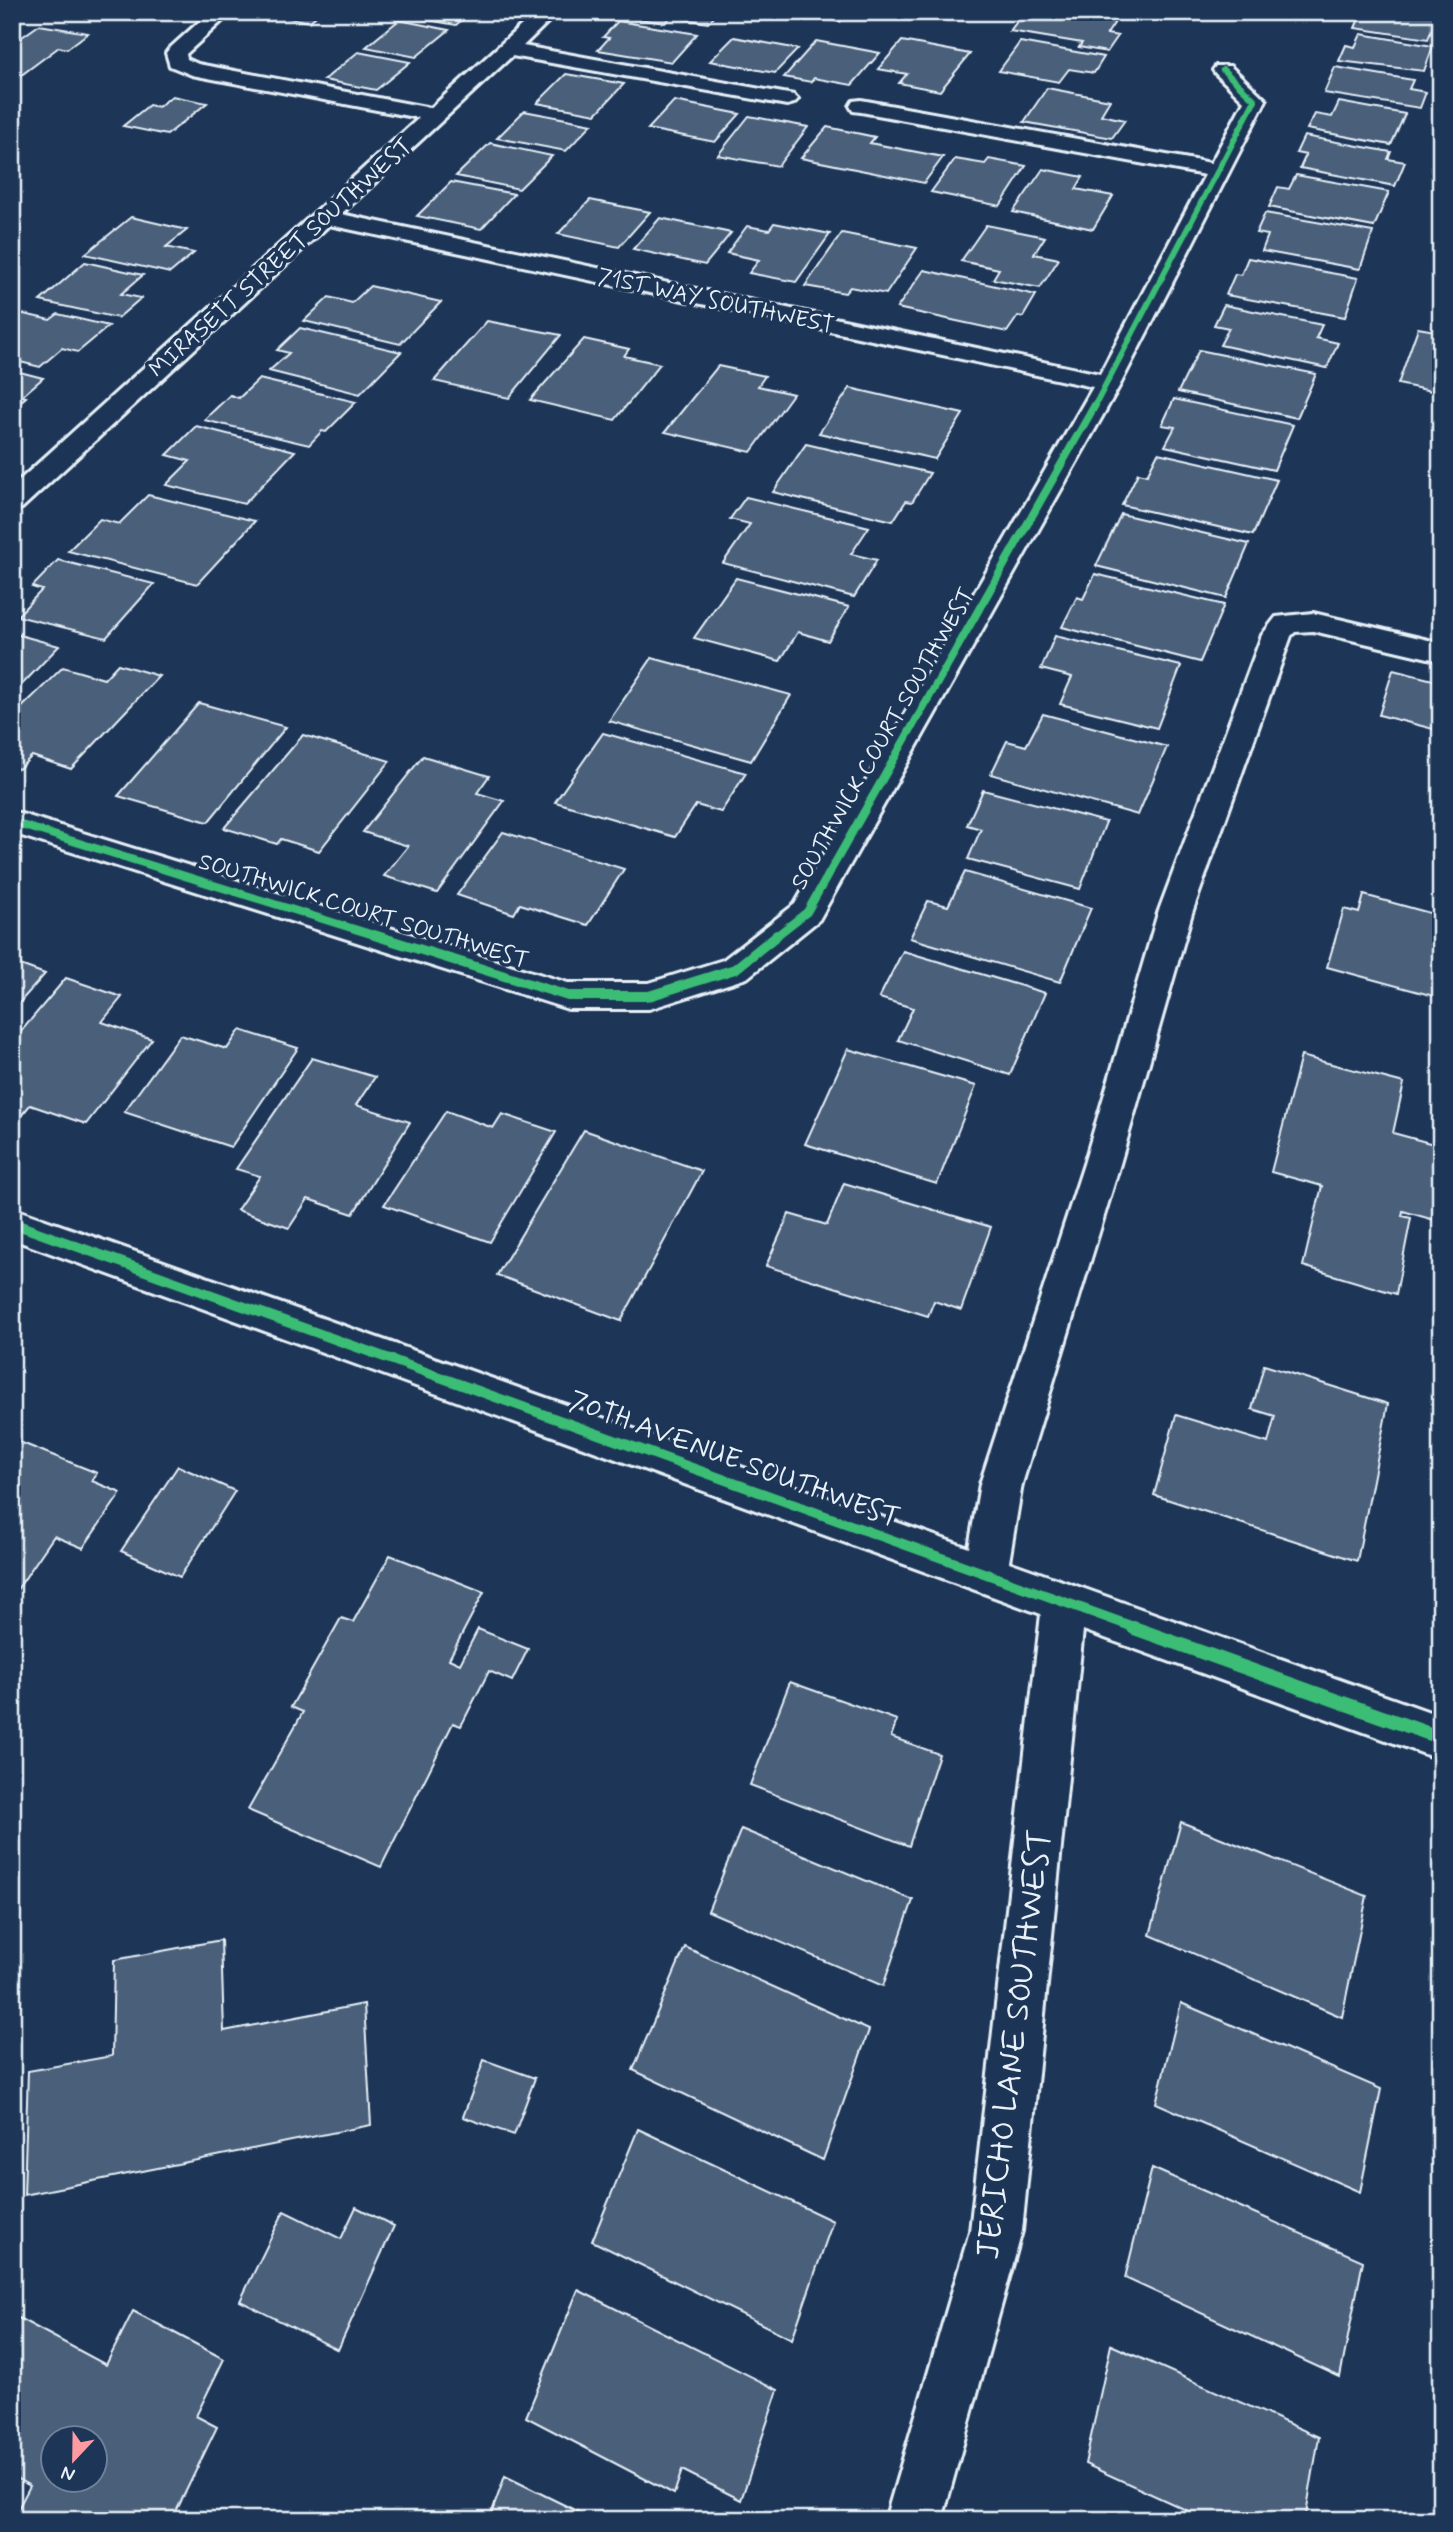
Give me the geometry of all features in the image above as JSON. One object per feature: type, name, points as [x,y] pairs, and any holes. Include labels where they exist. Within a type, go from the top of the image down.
[{"type":"street","points":[[222,12],[183,45],[176,53],[177,62],[192,69],[436,115]]},
{"type":"street","name":"MIRASETT STREET SOUTHWEST","points":[[12,502],[548,12]]},
{"type":"street","points":[[508,49],[787,99]]},
{"type":"street","name":"SOUTHWICK COURT SOUTHWEST","points":[[12,821],[568,996],[649,996],[735,969],[807,912],[1108,383],[1255,100],[1223,70]]},
{"type":"street","points":[[860,106],[1218,171]]},
{"type":"street","name":"71ST WAY SOUTHWEST","points":[[324,217],[1108,383]]},
{"type":"street","points":[[986,1573],[1001,1484],[1102,1164],[1175,913],[1277,635],[1286,623],[1313,622],[1441,652]]},
{"type":"street","name":"70TH AVENUE SOUTHWEST","points":[[12,1223],[1441,1738]]},
{"type":"street","name":"JERICHO LANE SOUTHWEST","points":[[913,2520],[996,2231],[1064,1602]]},
{"type":"building","points":[[259,12],[321,12],[309,22]]},
{"type":"building","points":[[383,12],[471,12],[456,25]]},
{"type":"building","points":[[630,12],[718,12],[708,23],[670,17],[665,23],[625,17]]},
{"type":"building","points":[[784,12],[847,12],[840,22]]},
{"type":"building","points":[[1024,12],[1045,15],[1056,12],[1115,22],[1107,34],[1118,36],[1107,52],[1079,47],[1082,43],[1010,31]]},
{"type":"building","points":[[1362,12],[1414,12],[1437,16],[1428,39],[1355,28]]},
{"type":"building","points":[[399,20],[449,30],[416,57],[366,47]]},
{"type":"building","points":[[618,21],[697,34],[672,62],[598,50],[609,38],[603,37]]},
{"type":"building","points":[[39,25],[88,33],[67,49],[59,47],[12,82],[12,44]]},
{"type":"building","points":[[1361,34],[1433,46],[1424,71],[1339,61],[1346,45],[1355,47]]},
{"type":"building","points":[[734,37],[798,49],[775,73],[710,61]]},
{"type":"building","points":[[816,41],[880,53],[852,85],[814,78],[811,82],[784,77]]},
{"type":"building","points":[[902,41],[970,54],[940,91],[899,83],[907,74],[878,69]]},
{"type":"building","points":[[1020,42],[1104,57],[1094,73],[1069,69],[1059,82],[999,71]]},
{"type":"building","points":[[358,52],[410,62],[376,90],[324,80]]},
{"type":"building","points":[[1335,67],[1413,80],[1409,89],[1426,92],[1420,108],[1324,93]]},
{"type":"building","points":[[566,74],[624,84],[596,114],[537,103]]},
{"type":"building","points":[[1047,88],[1110,100],[1101,115],[1125,120],[1112,138],[1024,122]]},
{"type":"building","points":[[172,96],[207,103],[167,135],[123,126],[149,105],[158,107]]},
{"type":"building","points":[[674,101],[740,114],[715,142],[648,129]]},
{"type":"building","points":[[1339,102],[1405,114],[1391,145],[1307,129],[1315,114],[1332,117]]},
{"type":"building","points":[[524,111],[592,124],[566,151],[497,138]]},
{"type":"building","points":[[749,116],[808,127],[778,166],[718,155]]},
{"type":"building","points":[[827,127],[875,137],[870,143],[943,157],[924,183],[801,158]]},
{"type":"building","points":[[1304,136],[1391,152],[1388,159],[1405,162],[1395,186],[1300,168],[1306,155],[1296,153]]},
{"type":"building","points":[[490,143],[552,156],[519,189],[456,176]]},
{"type":"building","points":[[955,159],[985,164],[989,159],[1026,166],[1000,206],[931,192]]},
{"type":"building","points":[[1043,169],[1083,177],[1076,189],[1113,196],[1093,229],[1013,212]]},
{"type":"building","points":[[1296,175],[1389,192],[1374,227],[1269,207],[1278,187],[1289,189]]},
{"type":"building","points":[[451,182],[514,194],[481,229],[417,216]]},
{"type":"building","points":[[590,200],[650,212],[619,247],[558,234]]},
{"type":"building","points":[[1265,213],[1373,232],[1360,269],[1262,251],[1268,235],[1256,233]]},
{"type":"building","points":[[131,217],[187,230],[166,247],[194,253],[170,273],[85,254]]},
{"type":"building","points":[[660,218],[731,233],[705,265],[633,249]]},
{"type":"building","points":[[774,223],[830,234],[796,282],[749,273],[759,260],[727,253],[747,226],[769,230]]},
{"type":"building","points":[[986,225],[1045,237],[1034,254],[1059,259],[1040,288],[993,279],[999,269],[961,261]]},
{"type":"building","points":[[842,233],[917,248],[886,294],[850,287],[845,293],[805,286]]},
{"type":"building","points":[[1248,258],[1358,278],[1345,317],[1226,295],[1235,274],[1241,275]]},
{"type":"building","points":[[85,262],[143,275],[121,294],[141,298],[118,318],[40,301]]},
{"type":"building","points":[[924,270],[1036,295],[1023,317],[1018,316],[1007,332],[897,308]]},
{"type":"building","points":[[370,286],[441,302],[400,344],[304,321],[329,297],[352,303]]},
{"type":"building","points":[[1224,305],[1322,325],[1316,338],[1338,343],[1327,368],[1220,345],[1229,328],[1214,325]]},
{"type":"building","points":[[15,312],[50,320],[58,314],[109,326],[78,352],[62,348],[40,367],[12,360],[12,314]]},
{"type":"building","points":[[487,321],[561,335],[509,398],[434,381]]},
{"type":"building","points":[[300,328],[401,352],[360,394],[269,371],[289,353],[277,350]]},
{"type":"building","points":[[1418,328],[1441,332],[1441,393],[1398,384]]},
{"type":"building","points":[[584,339],[629,349],[624,356],[660,364],[615,420],[530,400]]},
{"type":"building","points":[[1199,350],[1316,374],[1297,418],[1178,392]]},
{"type":"building","points":[[718,366],[765,376],[758,386],[793,394],[751,452],[665,432]]},
{"type":"building","points":[[12,370],[43,378],[22,396],[26,397],[12,409]]},
{"type":"building","points":[[259,379],[356,402],[309,445],[204,420],[230,395],[239,398]]},
{"type":"building","points":[[850,388],[963,414],[935,459],[819,433]]},
{"type":"building","points":[[1174,399],[1293,425],[1274,470],[1165,446],[1175,427],[1162,425]]},
{"type":"building","points":[[196,426],[295,451],[244,504],[166,485],[190,461],[167,455]]},
{"type":"building","points":[[806,444],[930,473],[912,502],[906,501],[893,521],[773,492]]},
{"type":"building","points":[[1158,453],[1277,480],[1253,535],[1122,505],[1138,473],[1147,475]]},
{"type":"building","points":[[148,495],[255,521],[197,584],[68,551],[100,519],[119,524]]},
{"type":"building","points":[[746,497],[869,527],[851,554],[877,560],[854,597],[723,563],[750,524],[730,519]]},
{"type":"building","points":[[1121,514],[1249,544],[1226,598],[1096,566]]},
{"type":"building","points":[[58,560],[154,584],[106,638],[17,616],[42,590],[32,587]]},
{"type":"building","points":[[1095,574],[1224,605],[1200,662],[1062,627],[1077,597],[1083,599]]},
{"type":"building","points":[[736,578],[849,607],[828,641],[798,632],[780,661],[694,638]]},
{"type":"building","points":[[12,633],[59,646],[12,695]]},
{"type":"building","points":[[1055,636],[1181,666],[1157,728],[1060,704],[1072,677],[1041,669]]},
{"type":"building","points":[[652,658],[791,695],[751,761],[609,721]]},
{"type":"building","points":[[118,664],[159,676],[71,769],[32,756],[19,769],[12,767],[12,717],[63,667],[104,679]]},
{"type":"building","points":[[1393,670],[1441,682],[1441,731],[1379,715]]},
{"type":"building","points":[[199,703],[286,727],[208,822],[118,796]]},
{"type":"building","points":[[1043,714],[1167,747],[1138,815],[991,774],[1007,741],[1026,746]]},
{"type":"building","points":[[603,733],[746,773],[721,812],[696,805],[675,837],[555,802]]},
{"type":"building","points":[[303,735],[390,761],[319,851],[281,839],[277,844],[224,828]]},
{"type":"building","points":[[423,756],[489,776],[477,793],[504,801],[437,893],[384,876],[408,846],[363,832]]},
{"type":"building","points":[[983,790],[1106,822],[1080,889],[968,859],[981,829],[967,825]]},
{"type":"building","points":[[503,832],[624,869],[588,925],[520,904],[514,914],[457,895]]},
{"type":"building","points":[[965,872],[1091,908],[1060,982],[910,938],[928,901],[948,906]]},
{"type":"building","points":[[1364,895],[1441,916],[1441,998],[1327,967],[1344,909],[1359,913]]},
{"type":"building","points":[[903,951],[1045,993],[1010,1075],[898,1040],[913,1008],[879,998]]},
{"type":"building","points":[[12,962],[45,974],[12,1011]]},
{"type":"building","points":[[66,978],[122,997],[102,1022],[152,1039],[86,1124],[30,1105],[12,1127],[12,1042]]},
{"type":"building","points":[[240,1030],[298,1048],[231,1147],[124,1112],[180,1035],[227,1049]]},
{"type":"building","points":[[848,1049],[976,1086],[937,1184],[805,1144]]},
{"type":"building","points":[[1301,1056],[1404,1083],[1393,1133],[1441,1146],[1441,1222],[1403,1211],[1402,1216],[1411,1218],[1396,1294],[1303,1266],[1322,1186],[1271,1172]]},
{"type":"building","points":[[312,1058],[375,1077],[356,1105],[410,1122],[353,1214],[308,1199],[289,1228],[237,1210],[260,1176],[236,1169]]},
{"type":"building","points":[[446,1111],[493,1128],[502,1114],[556,1132],[490,1242],[384,1205]]},
{"type":"building","points":[[584,1130],[702,1171],[621,1321],[497,1275]]},
{"type":"building","points":[[844,1183],[991,1227],[961,1310],[934,1301],[928,1316],[766,1266],[789,1214],[827,1225]]},
{"type":"building","points":[[1264,1365],[1388,1404],[1357,1561],[1154,1495],[1176,1415],[1268,1443],[1275,1416],[1252,1409]]},
{"type":"building","points":[[12,1439],[97,1473],[92,1481],[121,1493],[83,1548],[54,1536],[12,1597]]},
{"type":"building","points":[[178,1466],[235,1491],[180,1577],[121,1551]]},
{"type":"building","points":[[390,1555],[484,1592],[449,1659],[460,1664],[478,1629],[528,1649],[512,1681],[489,1671],[461,1726],[453,1723],[381,1867],[248,1810],[303,1712],[291,1707],[341,1618],[353,1622]]},
{"type":"building","points":[[790,1682],[897,1720],[891,1737],[939,1754],[909,1846],[750,1785]]},
{"type":"building","points":[[1181,1822],[1367,1896],[1342,2017],[1150,1935]]},
{"type":"building","points":[[741,1829],[913,1900],[883,1986],[708,1911]]},
{"type":"building","points":[[221,1940],[224,2031],[364,2004],[371,2125],[24,2195],[28,2071],[112,2056],[114,1960]]},
{"type":"building","points":[[685,1947],[869,2030],[823,2160],[633,2070]]},
{"type":"building","points":[[1181,2003],[1381,2089],[1360,2192],[1156,2103]]},
{"type":"building","points":[[484,2060],[535,2078],[514,2135],[463,2117]]},
{"type":"building","points":[[638,2129],[833,2221],[792,2339],[592,2241]]},
{"type":"building","points":[[1152,2168],[1363,2261],[1340,2377],[1125,2278]]},
{"type":"building","points":[[356,2207],[394,2226],[338,2350],[240,2301],[284,2211],[341,2239]]},
{"type":"building","points":[[578,2290],[778,2390],[741,2500],[682,2470],[674,2494],[526,2417]]},
{"type":"building","points":[[133,2311],[224,2359],[196,2416],[217,2427],[172,2520],[12,2520],[30,2486],[12,2476],[13,2315],[106,2365]]},
{"type":"building","points":[[1111,2345],[1319,2437],[1305,2520],[1208,2520],[1085,2464]]},
{"type":"building","points":[[505,2476],[595,2520],[489,2520]]},
{"type":"cycle path","points":[[12,822],[568,996],[649,996],[735,969],[807,912],[1108,383],[1255,100],[1223,70]]},
{"type":"cycle path","points":[[12,1223],[1441,1738]]}]
